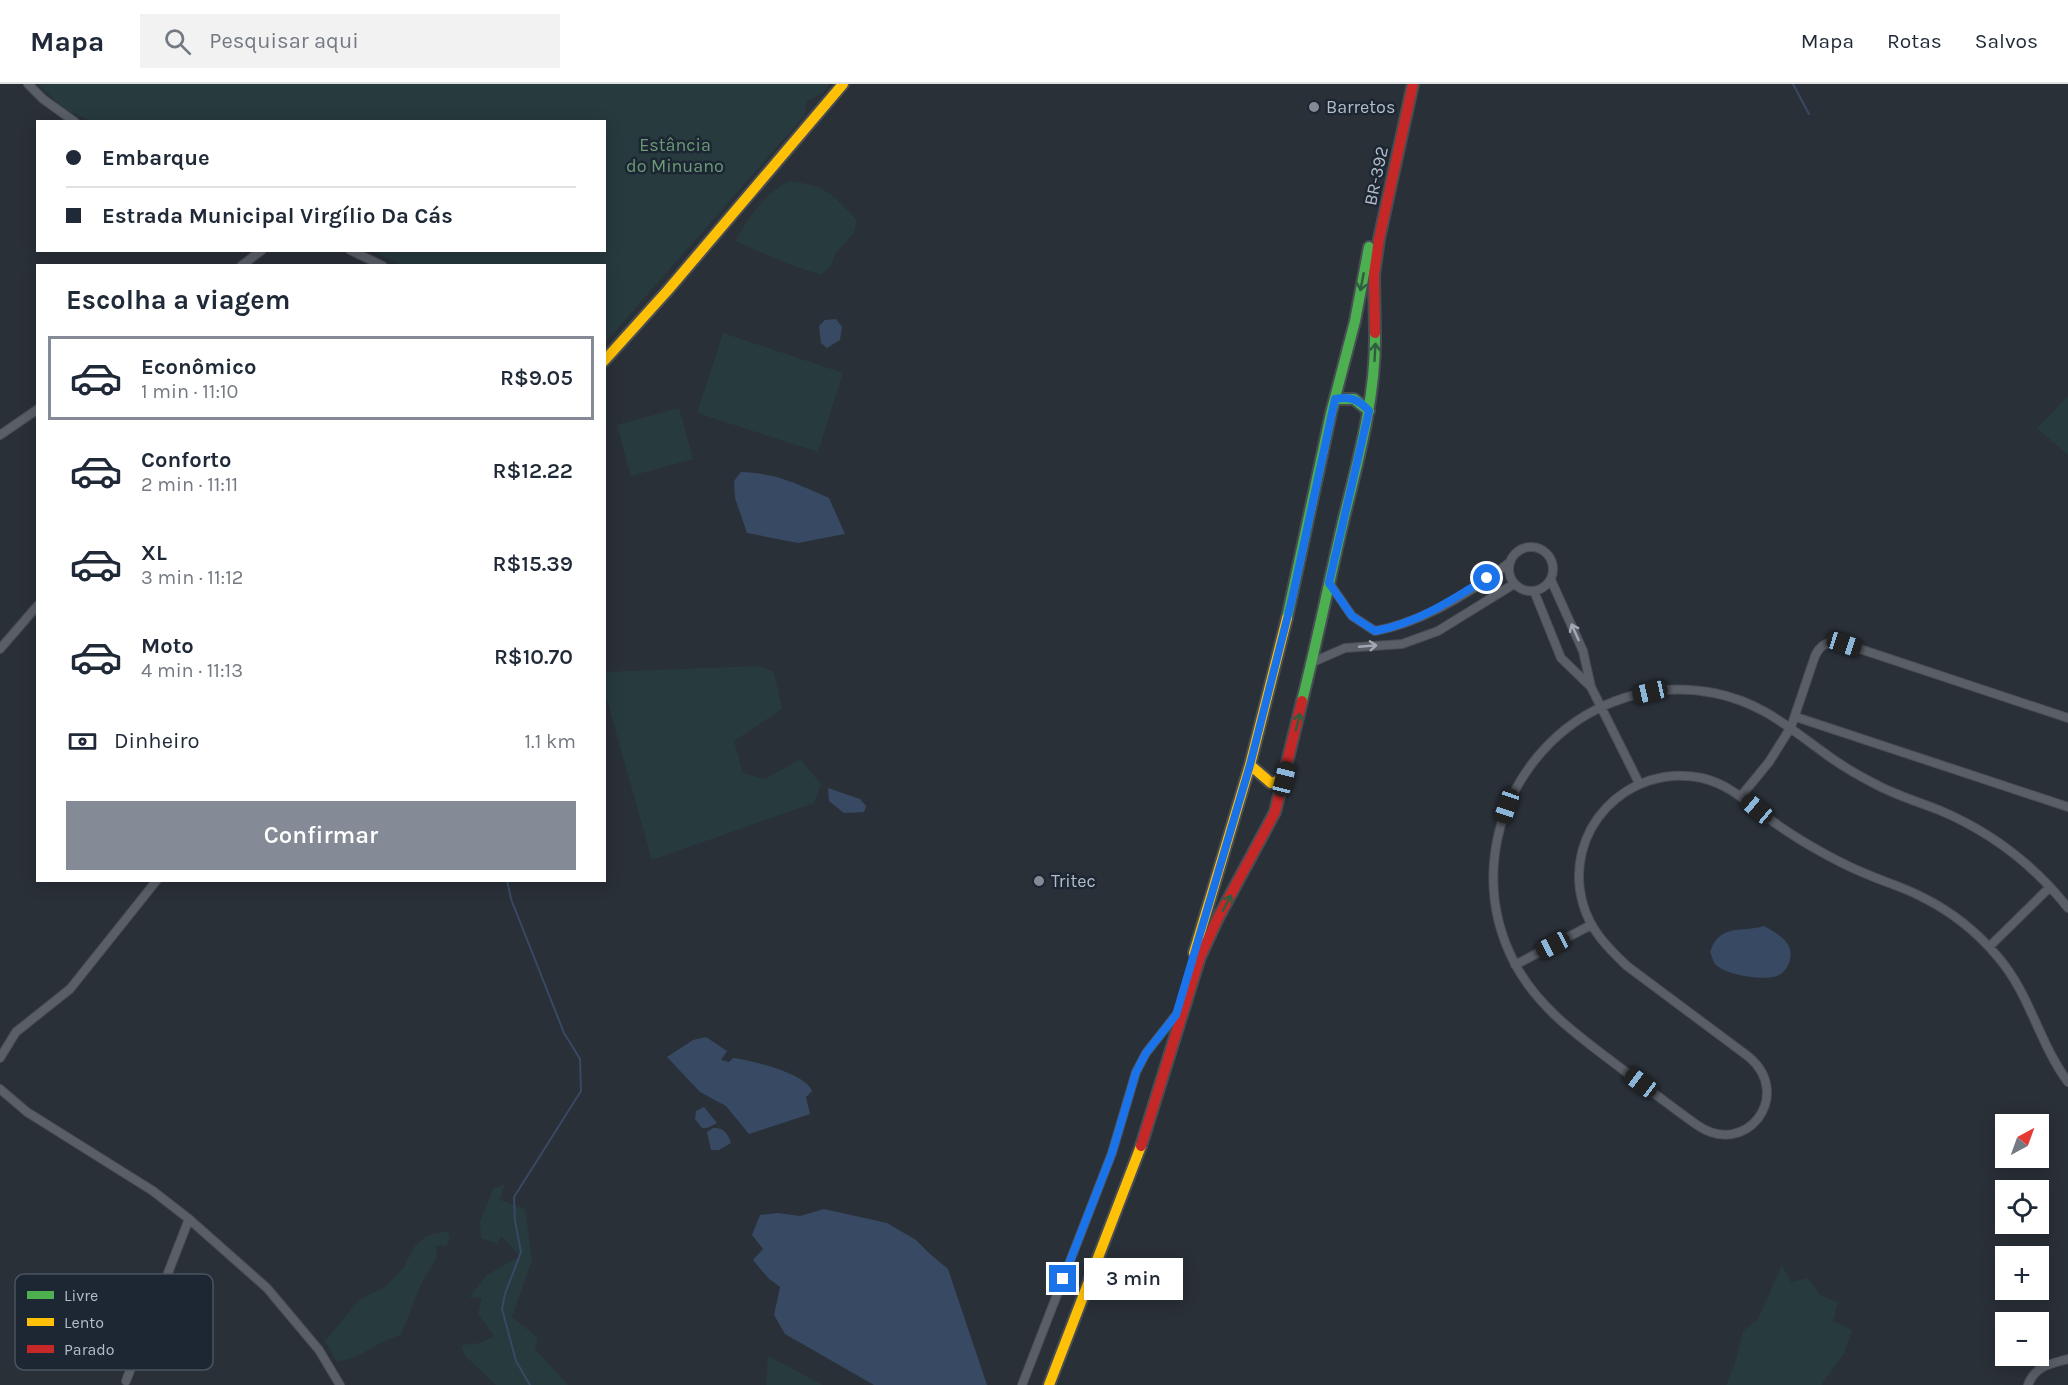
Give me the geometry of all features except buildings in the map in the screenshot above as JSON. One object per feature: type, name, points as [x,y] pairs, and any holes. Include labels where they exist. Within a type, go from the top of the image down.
[{"type":"main road","points":[[606,359],[668,290],[843,84]]},
{"type":"main road","name":"BR-392","points":[[1047,1385],[1128,1167],[1250,765],[1297,577],[1335,399],[1355,321],[1405,84]]},
{"type":"main road","name":"BR-392","points":[[1047,1385],[1107,1241],[1155,1103],[1201,956],[1219,917],[1264,838],[1275,812],[1323,623],[1329,583],[1369,411],[1375,351],[1374,275],[1379,239],[1413,84]]},
{"type":"main road","points":[[1335,399],[1347,397],[1356,399],[1369,411]]},
{"type":"main road","points":[[1250,765],[1271,783],[1284,779]]},
{"type":"street","points":[[28,84],[43,99],[72,120]]},
{"type":"street","points":[[244,264],[259,252]]},
{"type":"street","points":[[354,252],[379,264]]},
{"type":"street","points":[[0,435],[36,410]]},
{"type":"street","points":[[1329,583],[1352,616],[1375,631],[1400,625],[1436,610],[1509,564],[1515,554],[1524,548],[1539,548],[1551,559],[1554,570],[1551,580],[1544,588],[1534,591],[1523,590],[1514,584],[1509,574],[1509,564]]},
{"type":"street","points":[[1551,580],[1583,651],[1591,687],[1639,783]]},
{"type":"street","points":[[1313,663],[1345,648],[1402,644],[1438,631],[1514,584]]},
{"type":"street","points":[[1534,591],[1562,658],[1591,687]]},
{"type":"street","points":[[0,649],[36,606]]},
{"type":"street","points":[[1741,796],[1769,762],[1791,727],[1817,652],[1825,644],[1834,642],[2068,718]]},
{"type":"street","points":[[2068,908],[2050,887],[2018,858],[1981,831],[1860,776],[1824,753],[1791,727],[1755,706],[1724,696],[1692,691],[1650,692],[1629,697],[1572,724],[1540,753],[1516,787],[1500,825],[1493,866],[1494,896],[1500,927],[1515,965],[1539,999],[1567,1027],[1703,1130],[1717,1135],[1731,1135],[1751,1126],[1761,1115],[1767,1094],[1766,1080],[1760,1067],[1627,966],[1604,943],[1591,925],[1580,893],[1579,871],[1583,849],[1591,828],[1604,810],[1621,794],[1639,783],[1664,777],[1687,776],[1710,780],[1741,796],[1774,822],[1828,856],[1937,905],[1965,924],[1989,947],[2009,971],[2022,991],[2051,1056],[2068,1082]]},
{"type":"street","points":[[1796,717],[2068,807]]},
{"type":"street","points":[[0,1058],[16,1032],[70,989],[156,882]]},
{"type":"street","points":[[1989,947],[2050,887]]},
{"type":"street","points":[[1515,965],[1591,925]]},
{"type":"street","points":[[1022,1385],[1112,1153],[1136,1072],[1146,1053],[1176,1015]]},
{"type":"street","points":[[0,1089],[27,1112],[153,1191],[189,1219],[267,1288],[319,1350],[340,1385]]},
{"type":"street","points":[[168,1274],[189,1219]]},
{"type":"street","points":[[2028,1385],[2033,1375],[2042,1367],[2068,1359]]},
{"type":"street","points":[[126,1381],[130,1370]]},
{"type":"green space","name":"Estância do Minuano","points":[[38,84],[830,84],[823,93],[807,101],[805,115],[606,342],[606,264],[400,264],[373,252],[606,252],[606,120],[90,120],[65,110]]},
{"type":"green space","points":[[789,181],[812,185],[827,192],[857,220],[854,233],[836,253],[831,266],[821,275],[783,262],[735,241],[765,199]]},
{"type":"green space","points":[[723,333],[843,373],[818,452],[697,413]]},
{"type":"green space","points":[[2068,396],[2068,455],[2037,428]]},
{"type":"green space","points":[[679,408],[693,459],[631,476],[617,425]]},
{"type":"green space","points":[[758,666],[774,672],[782,709],[734,741],[743,773],[765,779],[800,759],[821,784],[814,803],[652,860],[606,697],[606,672]]},
{"type":"green space","points":[[505,1184],[500,1200],[525,1209],[532,1260],[512,1317],[538,1338],[535,1349],[568,1385],[496,1385],[465,1356],[461,1345],[480,1343],[494,1336],[478,1314],[482,1298],[469,1297],[487,1275],[520,1256],[501,1236],[498,1244],[481,1238],[480,1222],[493,1189]]},
{"type":"green space","points":[[448,1231],[450,1238],[446,1246],[436,1245],[437,1257],[421,1284],[401,1335],[384,1341],[356,1357],[337,1362],[325,1341],[360,1299],[385,1287],[404,1267],[414,1247],[426,1236]]},
{"type":"green space","points":[[1782,1265],[1791,1282],[1808,1278],[1820,1295],[1838,1302],[1833,1321],[1852,1330],[1844,1354],[1821,1385],[1726,1385],[1735,1363],[1743,1331],[1758,1319]]},
{"type":"green space","points":[[768,1356],[823,1385],[766,1385]]},
{"type":"water","points":[[836,319],[842,327],[840,340],[827,348],[821,343],[819,326],[825,320]]},
{"type":"water","points":[[741,472],[776,477],[829,498],[845,534],[798,543],[747,533],[735,498],[734,481]]},
{"type":"water","points":[[828,788],[860,799],[866,806],[864,812],[844,813],[829,801]]},
{"type":"water","points":[[1764,926],[1784,939],[1790,948],[1790,960],[1781,974],[1766,978],[1747,976],[1728,972],[1715,964],[1710,952],[1719,937],[1732,931]]},
{"type":"water","points":[[706,1037],[727,1051],[721,1060],[729,1062],[733,1058],[752,1061],[788,1073],[807,1084],[812,1091],[806,1097],[810,1114],[749,1134],[726,1106],[700,1092],[667,1057],[693,1040]]},
{"type":"water","points":[[704,1107],[717,1123],[707,1128],[702,1128],[695,1119],[696,1111]]},
{"type":"water","points":[[713,1128],[725,1132],[731,1143],[719,1150],[711,1150],[707,1132]]},
{"type":"water","points":[[824,1209],[887,1223],[916,1240],[948,1269],[987,1385],[874,1385],[785,1334],[774,1315],[780,1287],[768,1278],[753,1260],[763,1249],[752,1235],[760,1215],[778,1213],[800,1216]]},
{"type":"waterway","points":[[1793,84],[1809,114]]},
{"type":"waterway","points":[[507,882],[511,899],[564,1033],[580,1059],[581,1091],[514,1197],[515,1221],[521,1252],[505,1294],[502,1309],[516,1361],[530,1385]]},
{"type":"traffic: fast","points":[[1287,618],[1331,413],[1355,321],[1369,247]]},
{"type":"traffic: fast","points":[[1302,701],[1365,429],[1373,381],[1375,333]]},
{"type":"traffic: fast","points":[[1335,399],[1354,399],[1369,411]]},
{"type":"traffic: slow","points":[[606,359],[668,290],[843,84]]},
{"type":"traffic: slow","points":[[1194,953],[1250,765],[1287,618]]},
{"type":"traffic: slow","points":[[1250,765],[1271,783],[1284,779]]},
{"type":"traffic: slow","points":[[1049,1385],[1141,1146]]},
{"type":"traffic: jam","points":[[1375,333],[1374,275],[1379,239],[1413,84]]},
{"type":"traffic: jam","points":[[1141,1146],[1200,957],[1217,920],[1275,812],[1302,701]]},
{"type":"place","name":"Barretos","points":[[1314,107]]},
{"type":"place","name":"Tritec","points":[[1039,881]]},
{"type":"route","points":[[1063,1279],[1112,1153],[1136,1072],[1146,1053],[1176,1015],[1250,765],[1305,544],[1335,399],[1347,397],[1356,399],[1369,411],[1329,583],[1352,616],[1375,631],[1392,627],[1436,610],[1487,578]]}]
